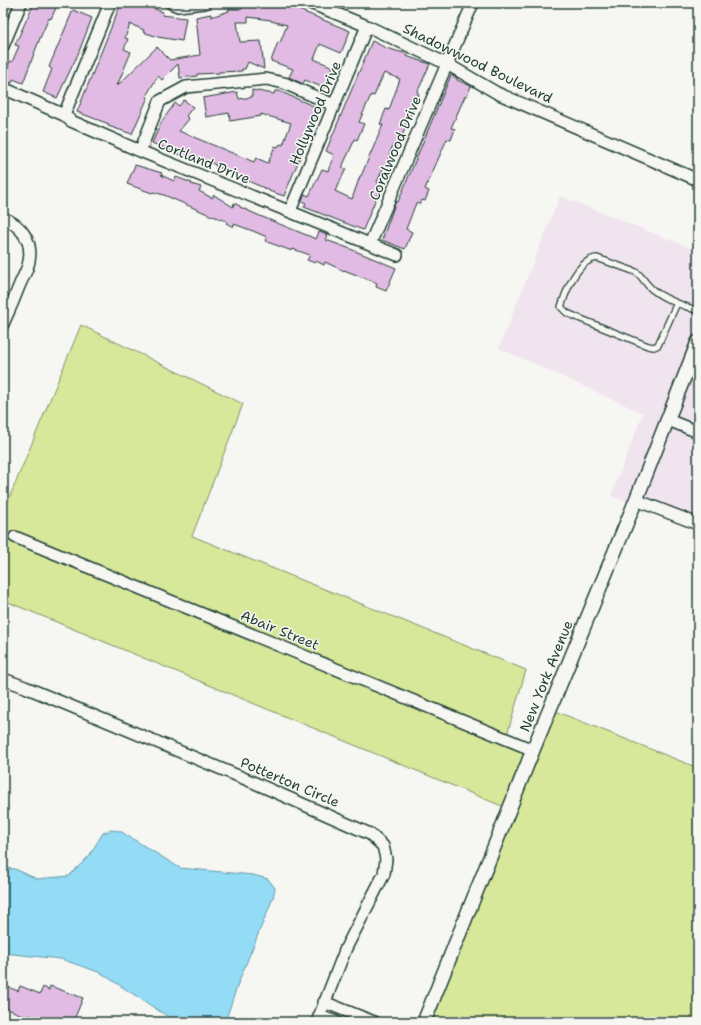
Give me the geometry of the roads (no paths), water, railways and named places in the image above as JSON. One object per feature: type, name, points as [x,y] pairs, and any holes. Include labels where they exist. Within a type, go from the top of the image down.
[{"type":"street","points":[[3,46],[21,3]]},
{"type":"street","points":[[64,115],[110,3]]},
{"type":"street","points":[[171,3],[178,6],[205,3]]},
{"type":"street","name":"Shadowwood Boulevard","points":[[310,3],[367,26],[447,64],[497,93],[698,180]]},
{"type":"street","name":"Coralwood Drive","points":[[370,244],[473,3]]},
{"type":"street","name":"Hollywood Drive","points":[[290,211],[367,26]]},
{"type":"street","points":[[140,151],[160,101],[186,87],[266,79],[284,82],[334,105]]},
{"type":"street","name":"Cortland Drive","points":[[3,88],[64,115],[71,121],[140,151],[397,255]]},
{"type":"street","points":[[3,218],[13,222],[23,230],[30,249],[29,261],[3,324]]},
{"type":"street","name":"New York Avenue","points":[[424,1022],[533,750],[636,500],[698,342]]},
{"type":"street","points":[[668,420],[698,432]]},
{"type":"street","points":[[636,500],[698,524]]},
{"type":"street","name":"Abair Street","points":[[15,538],[533,750]]},
{"type":"street","name":"Potterton Circle","points":[[3,680],[25,687],[255,783],[370,834],[383,846],[386,859],[384,874],[346,948],[318,1019]]},
{"type":"street","points":[[324,1002],[359,1019],[374,1022]]},
{"type":"street","points":[[318,1019],[336,1022]]},
{"type":"lane","points":[[677,303],[658,345],[654,346],[648,346],[581,319],[568,313],[561,307],[565,292],[576,274],[591,259],[596,258],[636,272],[652,290],[677,303],[698,311]]},
{"type":"water","points":[[111,830],[120,831],[180,868],[253,875],[268,879],[275,888],[273,898],[239,981],[225,1022],[176,1022],[101,973],[61,959],[3,953],[3,868],[15,869],[37,879],[69,876],[89,856],[103,833]]}]
